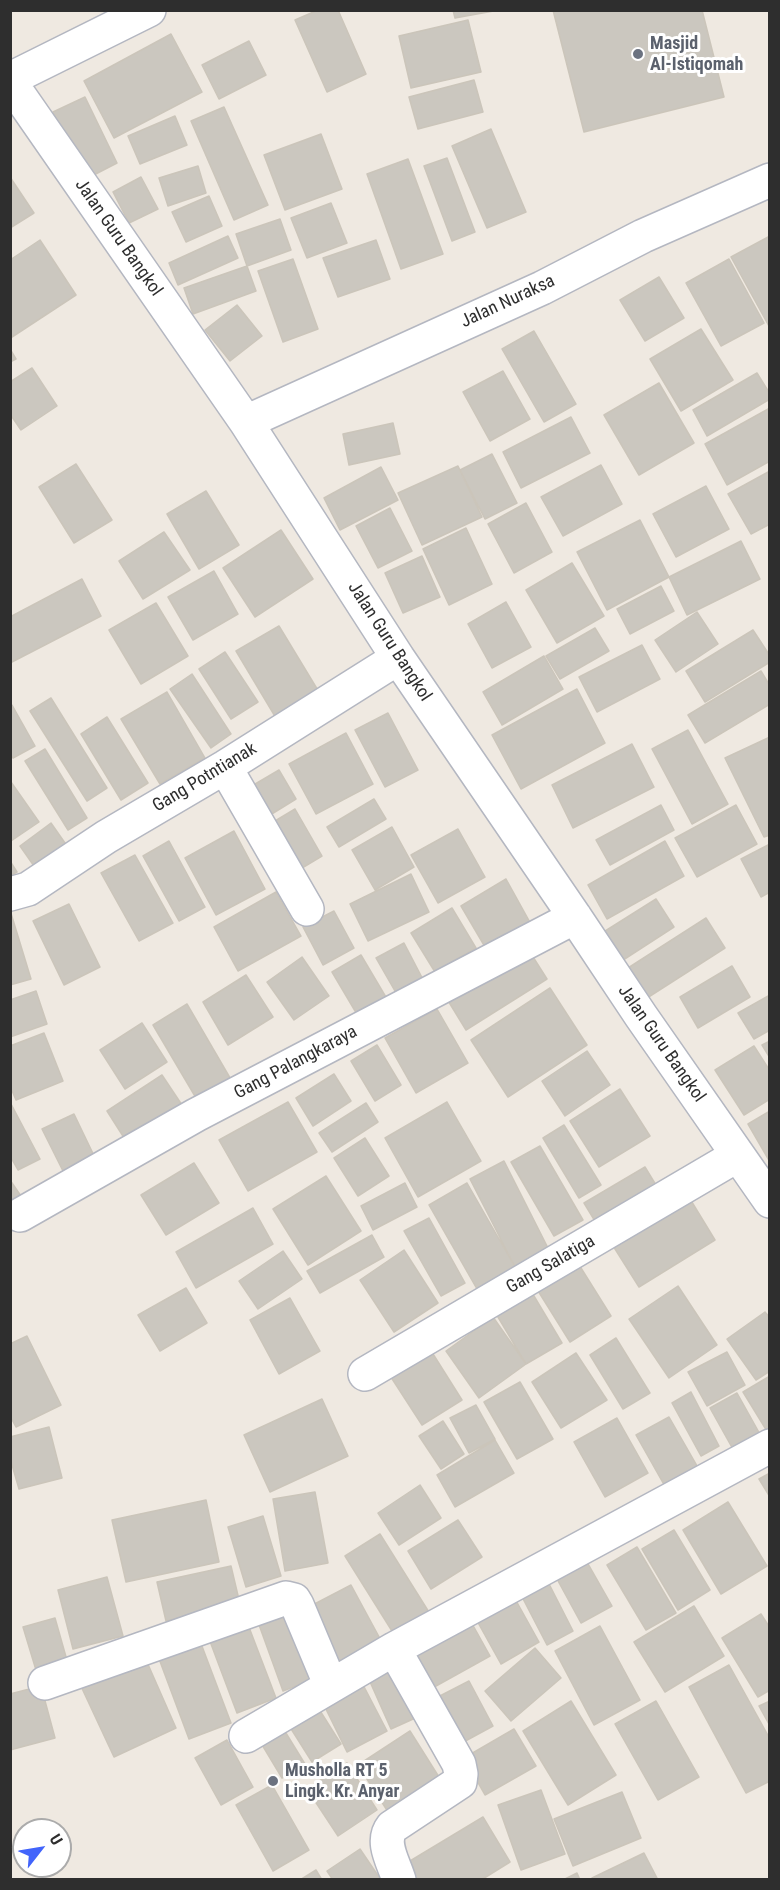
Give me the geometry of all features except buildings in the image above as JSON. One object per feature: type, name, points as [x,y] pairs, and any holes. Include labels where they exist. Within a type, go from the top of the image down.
[{"type":"street","points":[[15,97],[149,10]]},
{"type":"street","name":"Jalan Guru Bangkol","points":[[15,97],[246,422],[398,658],[640,1016],[770,1201]]},
{"type":"street","name":"Jalan Nuraksa","points":[[246,422],[542,288],[643,236],[770,180]]},
{"type":"street","name":"Gang Potntianak","points":[[10,894],[28,889],[106,837],[225,767],[398,658]]},
{"type":"street","points":[[225,767],[307,909]]},
{"type":"street","name":"Gang Palangkaraya","points":[[20,1215],[196,1115],[575,917]]},
{"type":"street","name":"Gang Salatiga","points":[[364,1374],[738,1155]]},
{"type":"street","points":[[246,1736],[394,1649],[770,1446]]},
{"type":"street","points":[[45,1683],[286,1598],[294,1600],[297,1605],[331,1686]]},
{"type":"street","points":[[394,1649],[459,1764],[461,1774],[460,1782],[392,1827],[387,1834],[386,1842],[399,1880]]},
{"type":"place","name":"Masjid Al-Istiqomah","points":[[638,54]]},
{"type":"place","name":"Musholla RT 5 Lingk. Kr. Anyar","points":[[273,1781]]}]
